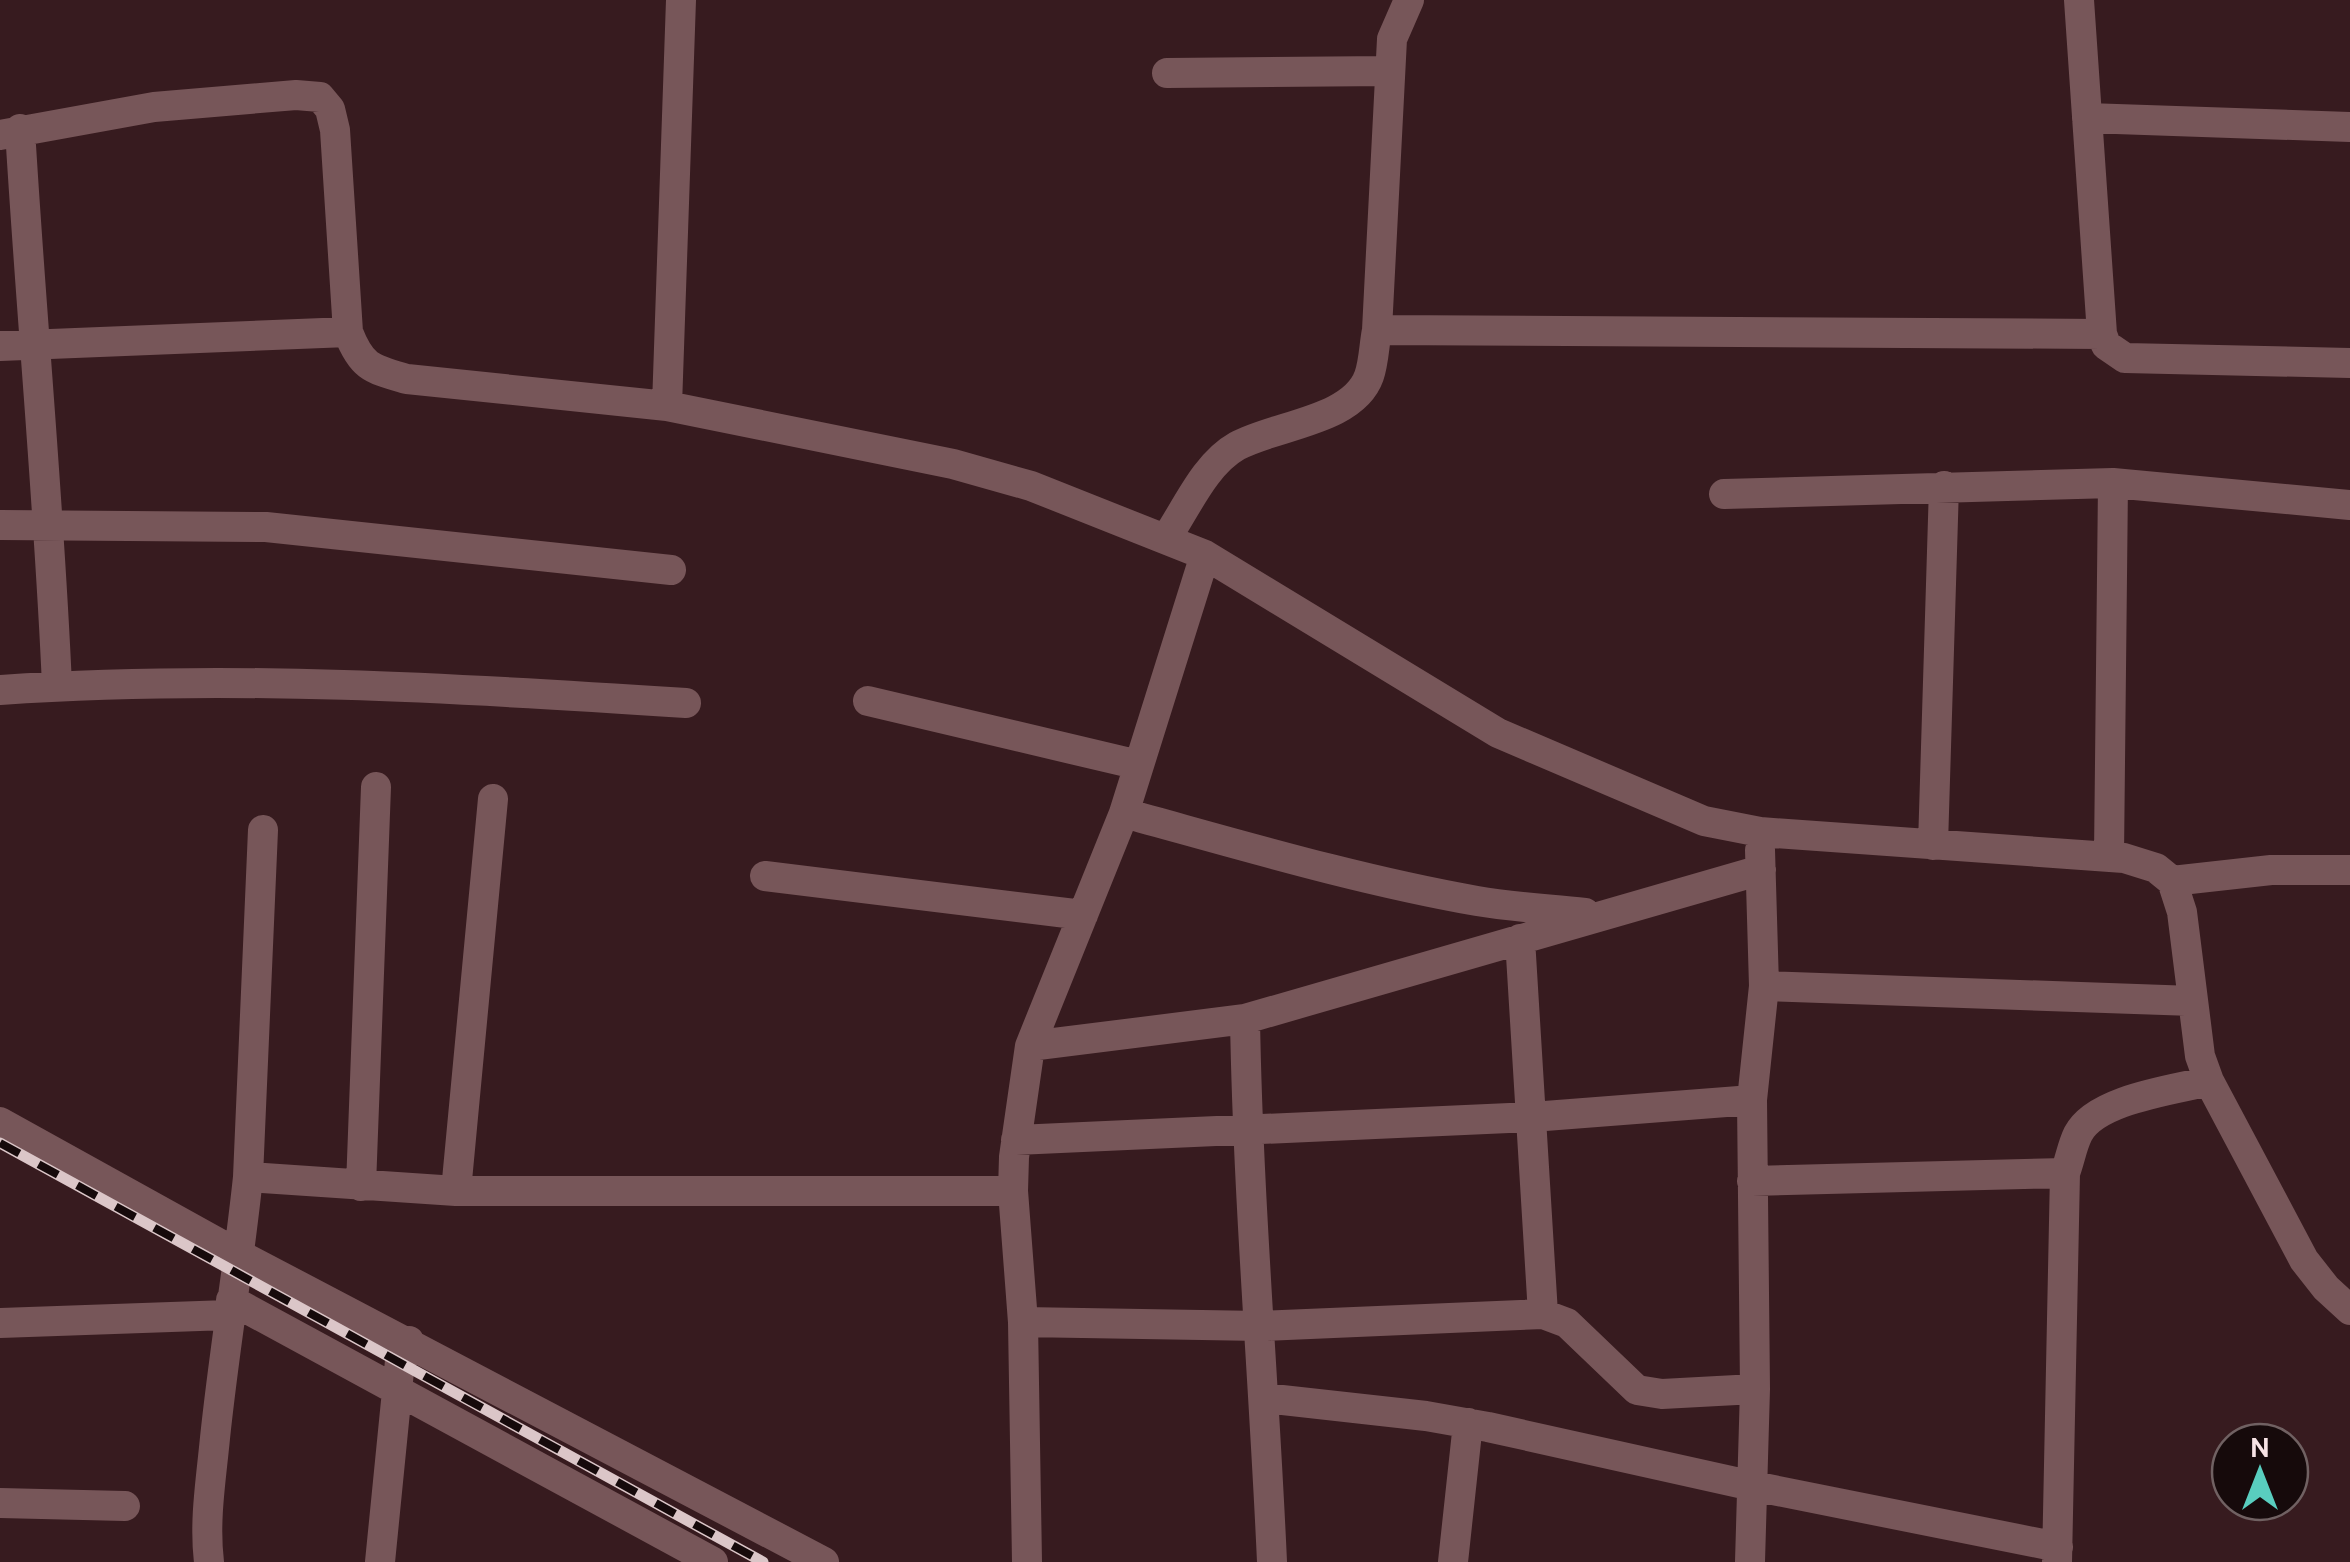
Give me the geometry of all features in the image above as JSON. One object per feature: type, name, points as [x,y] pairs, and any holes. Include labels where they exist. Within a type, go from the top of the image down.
[{"type":"street","points":[[667,406],[681,0]]},
{"type":"street","points":[[1167,537],[1215,463],[1236,447],[1332,412],[1354,400],[1369,378],[1377,330],[1392,38],[1409,0]]},
{"type":"street","points":[[2078,0],[2102,334],[2106,345],[2124,358],[2350,363]]},
{"type":"street","points":[[1167,73],[1389,71]]},
{"type":"street","points":[[57,686],[50,524],[10,132],[154,107],[296,94],[320,96],[330,110],[336,130],[348,332],[357,356],[372,369],[407,380],[667,406],[953,464],[1031,486],[1205,555],[1498,733],[1704,822],[1760,832],[2109,856],[2156,868],[2172,881],[2182,912],[2200,1056],[2210,1080],[2304,1260],[2350,1310]]},
{"type":"street","points":[[2087,118],[2350,127]]},
{"type":"street","points":[[1377,330],[2102,334]]},
{"type":"street","points":[[0,346],[348,332]]},
{"type":"street","points":[[2109,856],[2113,483]]},
{"type":"street","points":[[1724,494],[2113,483],[2350,505]]},
{"type":"street","points":[[1933,845],[1944,486]]},
{"type":"street","points":[[0,525],[302,530],[671,570]]},
{"type":"street","points":[[1027,1562],[1023,1322],[1013,1191],[1030,1046],[1124,813],[1205,555]]},
{"type":"street","points":[[0,690],[278,685],[524,692],[686,703]]},
{"type":"street","points":[[868,701],[1139,766]]},
{"type":"street","points":[[360,1186],[376,787]]},
{"type":"street","points":[[456,1191],[492,799]]},
{"type":"street","points":[[1124,813],[1419,890],[1481,902],[1604,915]]},
{"type":"street","points":[[209,1562],[206,1526],[229,1307],[240,1254],[248,1176],[262,830]]},
{"type":"street","points":[[1750,1562],[1755,1389],[1752,1100],[1764,986],[1760,832]]},
{"type":"street","points":[[1030,1046],[1245,1019],[1761,870]]},
{"type":"street","points":[[2172,881],[2271,870],[2350,870]]},
{"type":"street","points":[[765,876],[1083,915]]},
{"type":"street","points":[[1520,939],[1543,1314]]},
{"type":"street","points":[[1764,986],[2193,1000]]},
{"type":"street","points":[[1245,1019],[1247,1128],[1272,1562]]},
{"type":"street","points":[[1264,1398],[1468,1423],[2057,1554],[2066,1173],[2079,1132],[2096,1115],[2121,1103],[2210,1080]]},
{"type":"street","points":[[1016,1140],[1532,1117],[1752,1100]]},
{"type":"street","points":[[0,1122],[240,1254],[824,1562]]},
{"type":"street","points":[[1752,1181],[2066,1173]]},
{"type":"street","points":[[248,1176],[456,1191],[1013,1191]]},
{"type":"street","points":[[0,1323],[229,1307],[397,1388],[713,1562]]},
{"type":"street","points":[[1023,1322],[1261,1326],[1543,1314],[1567,1324],[1637,1390],[1662,1394],[1755,1389]]},
{"type":"street","points":[[380,1562],[400,1361],[409,1341]]},
{"type":"street","points":[[1454,1562],[1468,1423]]},
{"type":"street","points":[[0,1503],[125,1506]]},
{"type":"railway","points":[[0,1143],[763,1562]]}]
